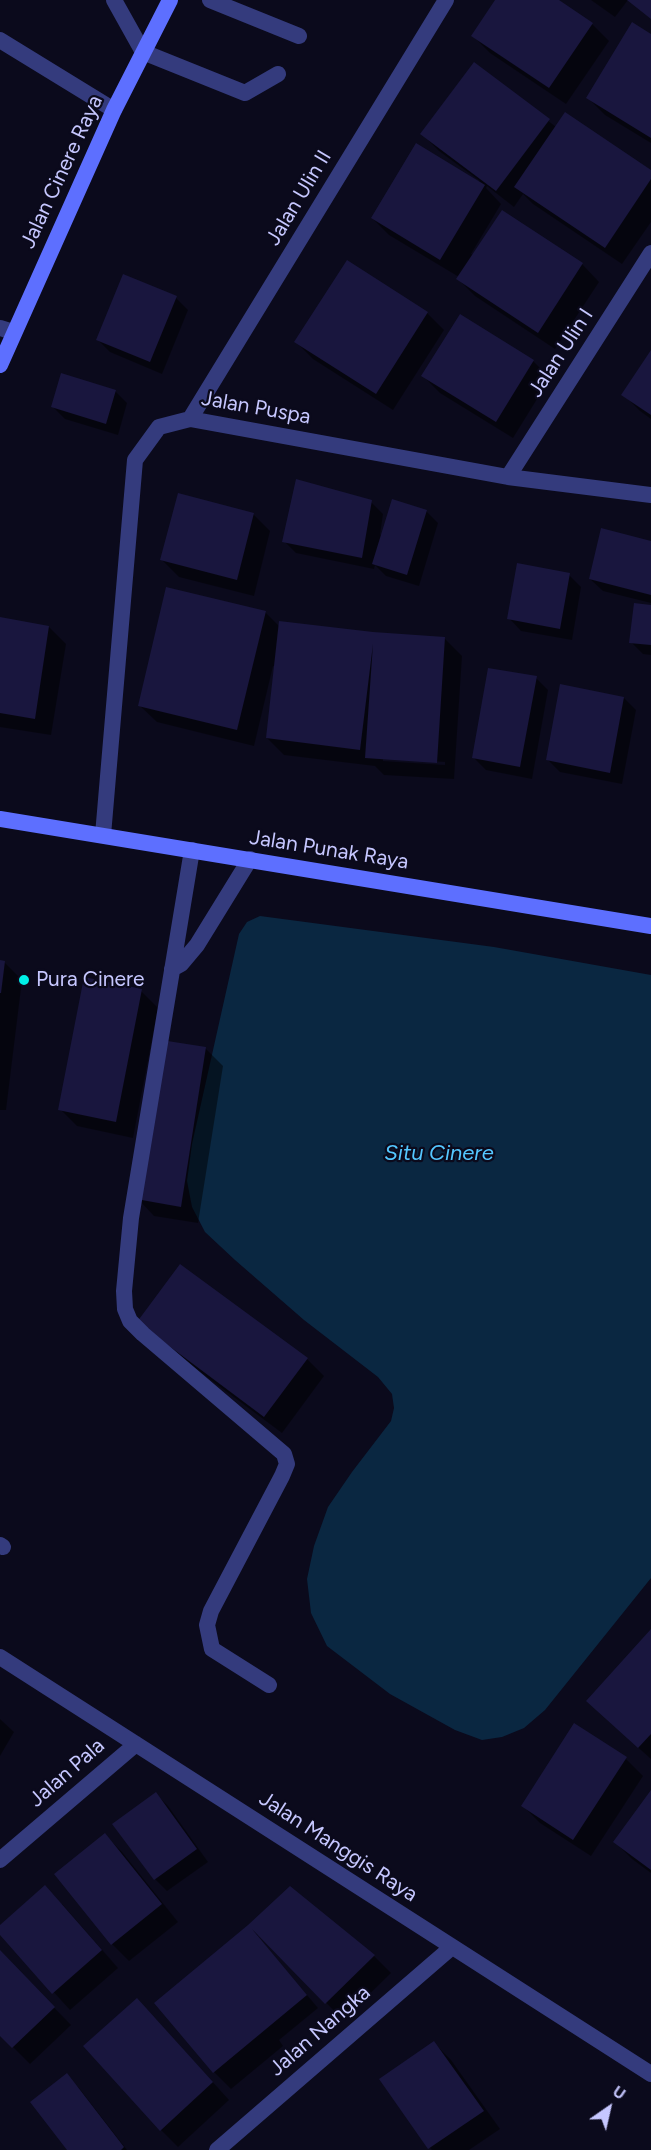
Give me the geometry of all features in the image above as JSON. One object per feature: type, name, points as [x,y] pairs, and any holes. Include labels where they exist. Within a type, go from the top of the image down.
[{"type":"main road","name":"Jalan Cinere Raya","points":[[0,365],[7,330],[170,0]]},
{"type":"main road","name":"Jalan Punak Raya","points":[[0,819],[651,926]]},
{"type":"street","points":[[114,0],[143,52],[245,93],[278,74]]},
{"type":"street","points":[[210,0],[298,36]]},
{"type":"street","name":"Jalan Ulin II","points":[[190,419],[446,0]]},
{"type":"street","points":[[0,40],[114,110]]},
{"type":"street","name":"Jalan Ulin I","points":[[508,477],[651,253]]},
{"type":"street","name":"Jalan Puspa","points":[[103,835],[135,460],[159,427],[190,419],[508,477],[651,495]]},
{"type":"street","points":[[192,850],[131,1218],[124,1291],[125,1309],[130,1322],[143,1334],[284,1454],[287,1464],[282,1476],[211,1611],[207,1625],[212,1649],[269,1684]]},
{"type":"street","points":[[172,969],[181,964],[196,945],[250,860]]},
{"type":"street","name":"Jalan Manggis Raya","points":[[0,1657],[651,2074]]},
{"type":"street","name":"Jalan Pala","points":[[0,1860],[141,1747]]},
{"type":"street","name":"Jalan Nangka","points":[[217,2150],[452,1947]]},
{"type":"water","name":"Situ Cinere","points":[[260,916],[494,947],[651,975],[651,1578],[545,1710],[524,1728],[502,1737],[482,1740],[455,1730],[390,1694],[327,1646],[311,1613],[307,1579],[314,1546],[328,1507],[391,1421],[394,1408],[392,1394],[378,1377],[304,1320],[235,1260],[205,1232],[192,1207],[187,1181],[192,1144],[239,934],[247,922]]},
{"type":"building","points":[[495,0],[559,0],[593,23],[549,88],[471,36]]},
{"type":"building","points":[[627,0],[651,0],[651,19]]},
{"type":"building","points":[[632,22],[651,34],[651,138],[586,98]]},
{"type":"building","points":[[474,62],[550,119],[496,191],[420,134]]},
{"type":"building","points":[[565,112],[651,170],[651,179],[605,248],[514,187]]},
{"type":"building","points":[[416,143],[485,185],[440,260],[371,218]]},
{"type":"building","points":[[502,210],[583,263],[538,333],[456,279]]},
{"type":"building","points":[[347,260],[428,312],[376,394],[294,342]]},
{"type":"building","points":[[123,274],[177,296],[150,362],[96,340]]},
{"type":"building","points":[[460,314],[534,360],[496,422],[421,376]]},
{"type":"building","points":[[651,350],[651,415],[621,395]]},
{"type":"building","points":[[61,373],[116,390],[106,424],[51,407]]},
{"type":"building","points":[[296,479],[372,500],[362,558],[282,542]]},
{"type":"building","points":[[178,493],[254,513],[237,580],[160,560]]},
{"type":"building","points":[[392,499],[427,510],[407,575],[372,564]]},
{"type":"building","points":[[601,528],[651,541],[651,595],[589,579]]},
{"type":"building","points":[[517,563],[570,573],[560,629],[507,619]]},
{"type":"building","points":[[166,587],[266,611],[237,730],[138,706]]},
{"type":"building","points":[[634,603],[651,605],[651,645],[629,643]]},
{"type":"building","points":[[0,617],[49,626],[35,719],[0,713]]},
{"type":"building","points":[[279,621],[373,632],[445,637],[437,763],[365,758],[373,644],[360,750],[266,738]]},
{"type":"building","points":[[488,668],[537,676],[520,767],[472,758]]},
{"type":"building","points":[[560,684],[624,697],[610,773],[546,760]]},
{"type":"building","points":[[0,960],[5,961],[1,993],[0,993]]},
{"type":"building","points":[[84,977],[142,989],[116,1122],[58,1110]]},
{"type":"building","points":[[161,1040],[206,1047],[181,1207],[136,1199]]},
{"type":"building","points":[[180,1264],[308,1358],[264,1417],[137,1322]]},
{"type":"building","points":[[651,1629],[651,1734],[638,1748],[586,1701]]},
{"type":"building","points":[[574,1723],[627,1757],[573,1840],[521,1806]]},
{"type":"building","points":[[651,1790],[651,1870],[613,1842]]},
{"type":"building","points":[[156,1792],[197,1849],[154,1880],[112,1824]]},
{"type":"building","points":[[105,1833],[162,1904],[111,1945],[54,1874]]},
{"type":"building","points":[[45,1885],[102,1950],[52,1994],[0,1935],[0,1925]]},
{"type":"building","points":[[290,1886],[375,1955],[325,2004],[252,1929],[307,1995],[213,2073],[154,2003],[248,1925]]},
{"type":"building","points":[[0,1950],[55,2007],[12,2048],[0,2036]]},
{"type":"building","points":[[137,1998],[213,2082],[160,2131],[83,2046]]},
{"type":"building","points":[[434,2041],[484,2111],[428,2149],[379,2079]]},
{"type":"building","points":[[67,2073],[124,2147],[121,2150],[67,2150],[30,2102]]},
{"type":"place","name":"Pura Cinere","points":[[24,980]]}]
